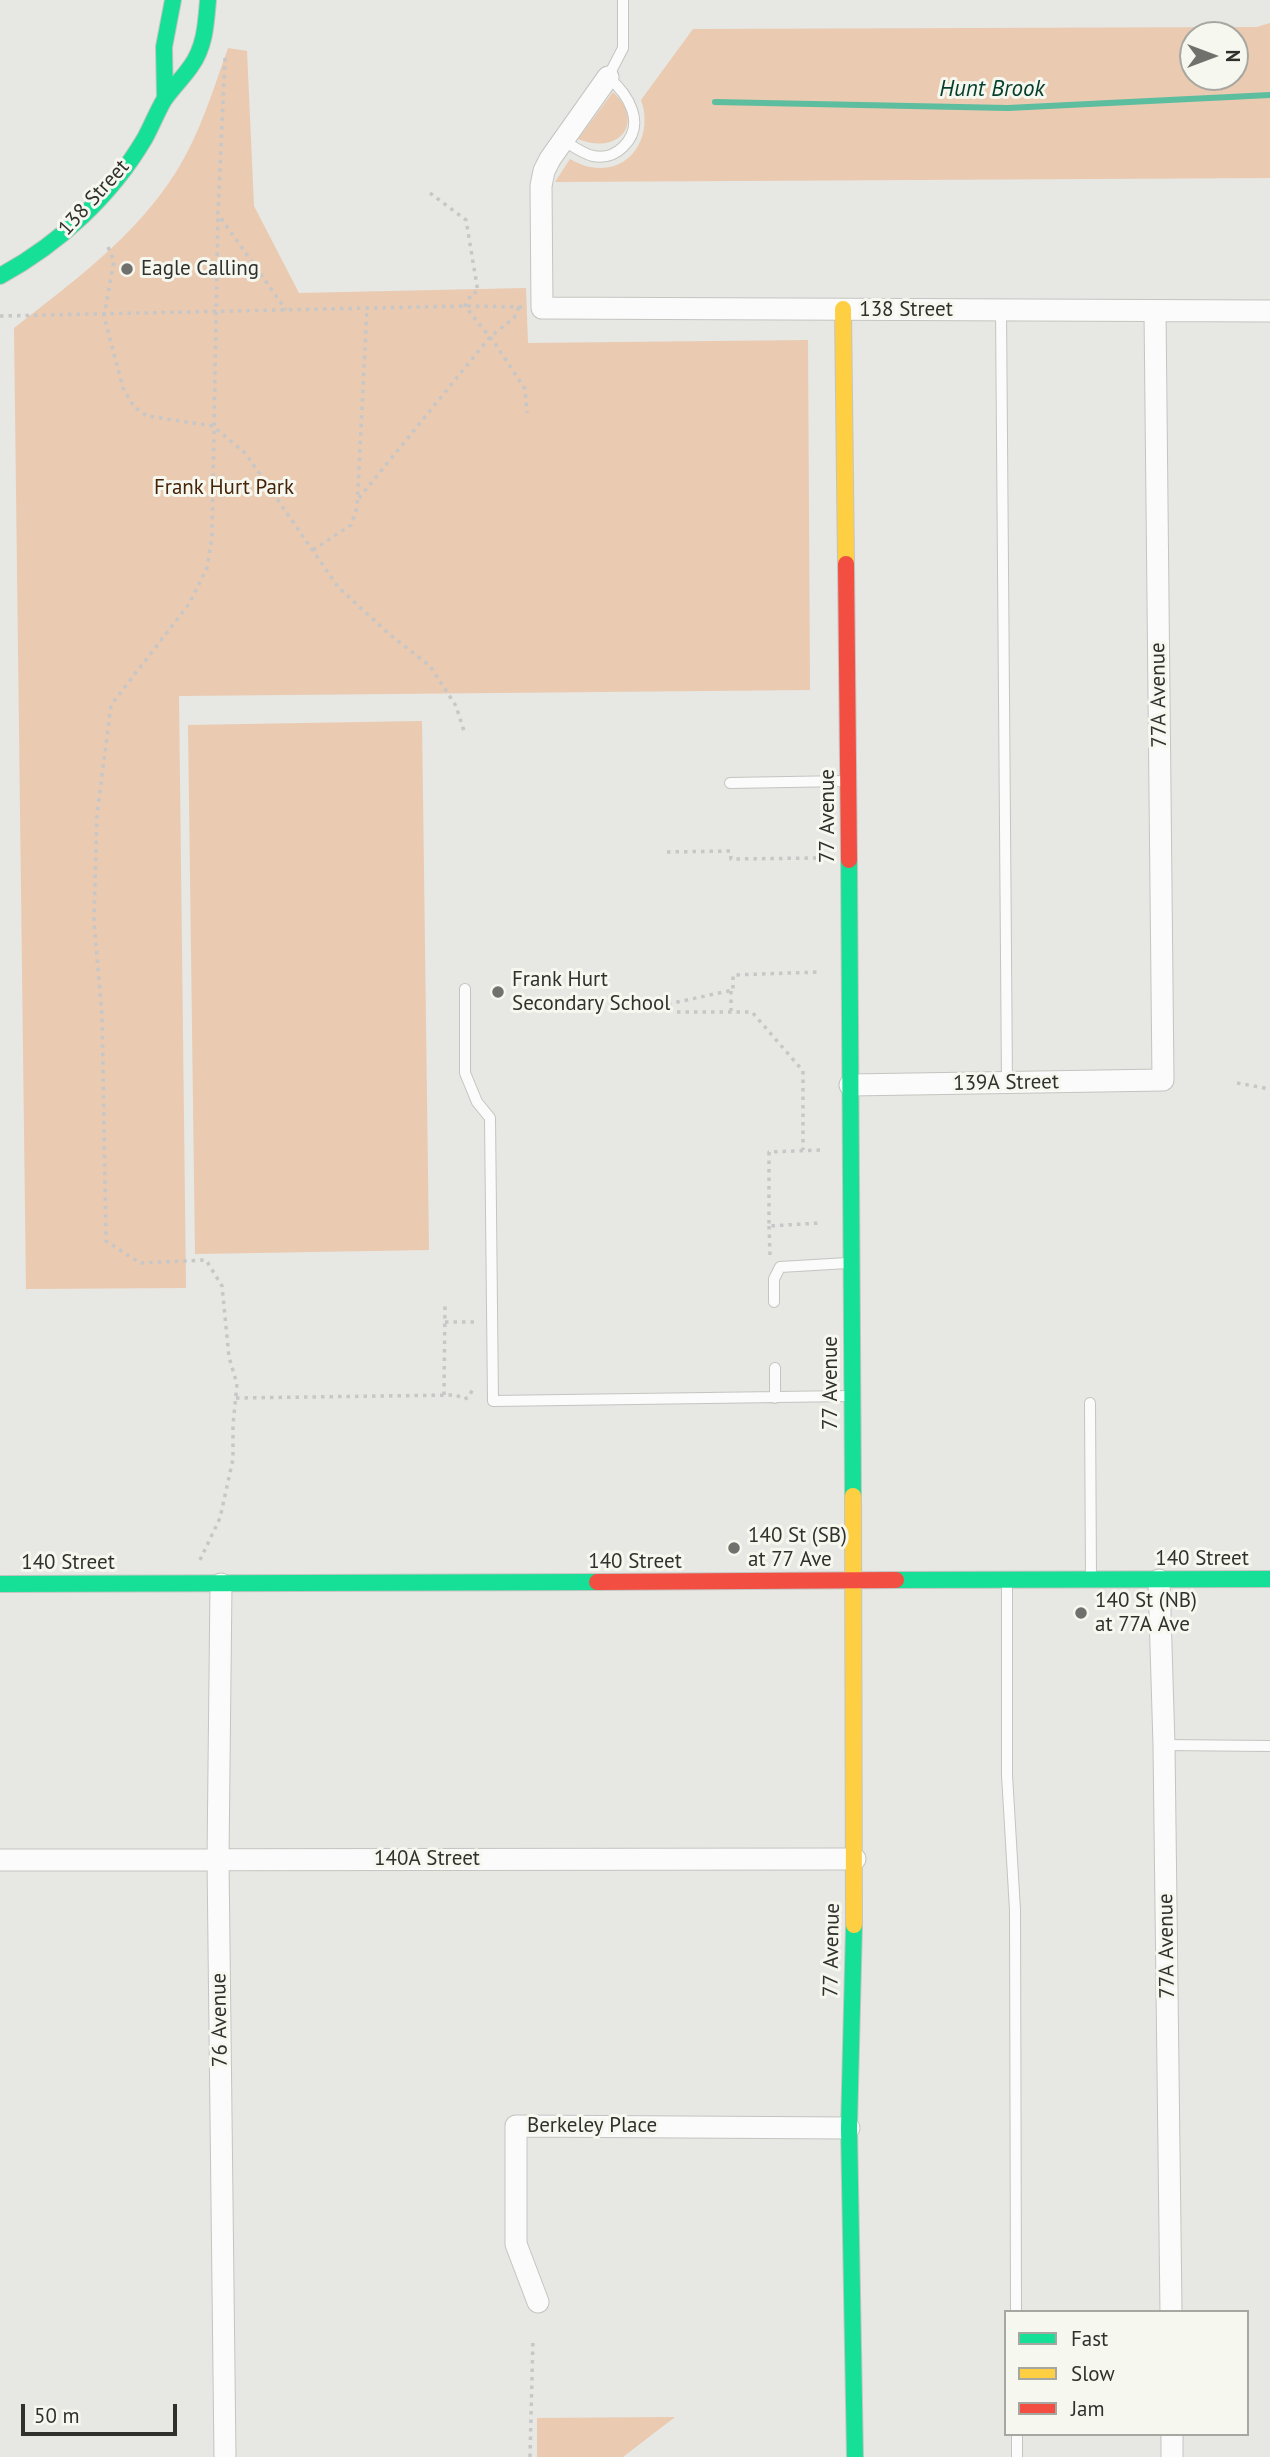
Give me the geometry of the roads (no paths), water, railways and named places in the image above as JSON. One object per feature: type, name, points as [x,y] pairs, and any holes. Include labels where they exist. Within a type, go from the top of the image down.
[{"type":"street","points":[[165,98],[164,47],[173,0]]},
{"type":"street","points":[[165,98],[195,61],[205,25],[208,0]]},
{"type":"street","points":[[564,141],[608,77]]},
{"type":"street","name":"138 Street","points":[[0,276],[16,269],[58,239],[85,214],[115,180],[144,139],[165,98]]},
{"type":"street","name":"138 Street","points":[[564,141],[550,159],[541,186],[536,308],[1270,311]]},
{"type":"street","name":"77 Avenue","points":[[843,309],[849,781],[855,1859],[849,2128],[855,2457]]},
{"type":"street","name":"77A Avenue","points":[[1155,311],[1163,1080]]},
{"type":"street","name":"139A Street","points":[[850,1085],[1163,1080]]},
{"type":"street","name":"140 Street","points":[[0,1584],[1270,1579]]},
{"type":"street","name":"77A Avenue","points":[[1159,1580],[1164,1745],[1171,2310]]},
{"type":"street","name":"76 Avenue","points":[[221,1584],[218,1859],[225,2457]]},
{"type":"street","name":"140A Street","points":[[0,1860],[855,1859]]},
{"type":"street","name":"Berkeley Place","points":[[538,2302],[516,2244],[516,2126],[849,2128]]},
{"type":"street","points":[[1172,2436],[1172,2457]]},
{"type":"lane","points":[[564,141],[591,156],[605,157],[618,152],[631,139],[635,121],[631,104],[621,88],[608,77],[623,48],[623,0]]},
{"type":"lane","points":[[1001,310],[1007,1083]]},
{"type":"lane","points":[[730,783],[849,781]]},
{"type":"lane","points":[[465,989],[465,1073],[477,1102],[489,1118],[493,1401],[852,1396]]},
{"type":"lane","points":[[774,1301],[774,1279],[780,1266],[851,1263]]},
{"type":"lane","points":[[775,1368],[775,1398]]},
{"type":"lane","points":[[1090,1403],[1091,1581]]},
{"type":"lane","points":[[1007,1581],[1007,1776],[1015,1910],[1016,2310]]},
{"type":"lane","points":[[1164,1745],[1270,1746]]},
{"type":"lane","points":[[1017,2436],[1017,2457]]},
{"type":"waterway","name":"Hunt Brook","points":[[715,102],[1008,108],[1270,95]]},
{"type":"place","name":"Eagle Calling","points":[[127,269]]},
{"type":"place","name":"Frank Hurt Secondary School","points":[[498,992]]},
{"type":"place","name":"140 St (SB) at 77 Ave","points":[[734,1548]]},
{"type":"place","name":"140 St (NB) at 77A Ave","points":[[1081,1613]]},
{"type":"park label","name":"Frank Hurt Park","points":[[224,488]]}]
